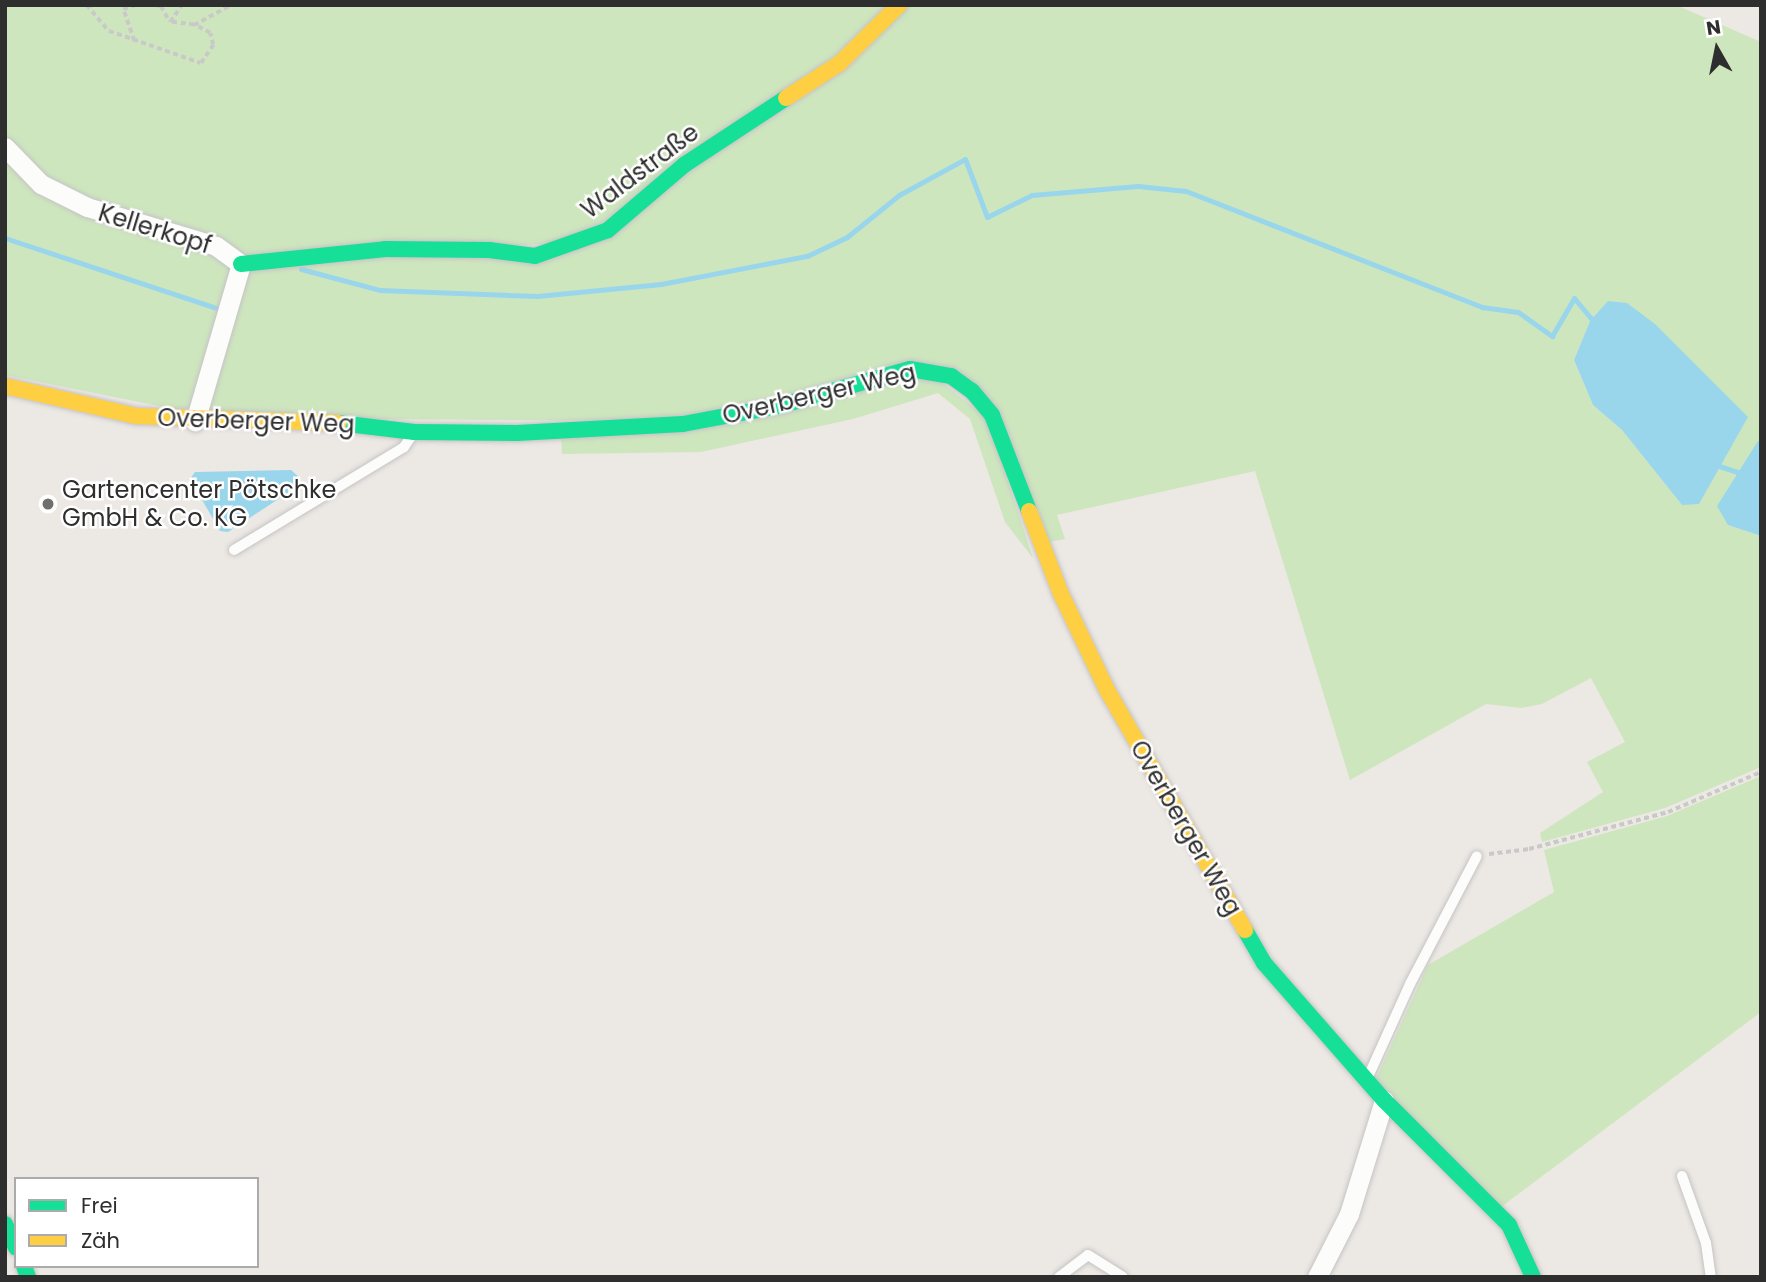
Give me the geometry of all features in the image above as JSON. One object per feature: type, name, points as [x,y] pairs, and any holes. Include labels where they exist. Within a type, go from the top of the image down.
[{"type":"street","name":"Waldstraße","points":[[241,264],[385,249],[489,250],[535,256],[575,243],[608,230],[684,165],[840,63],[899,5]]},
{"type":"street","name":"Kellerkopf","points":[[5,147],[41,184],[87,207],[216,246],[241,264],[195,421]]},
{"type":"street","name":"Overberger Weg","points":[[5,386],[136,416],[195,421],[360,424],[414,432],[517,433],[683,424],[779,406],[910,369],[951,376],[972,391],[992,415],[1061,594],[1158,785],[1264,963],[1384,1100],[1509,1225],[1533,1277]]},
{"type":"street","points":[[1317,1277],[1349,1214],[1384,1100]]},
{"type":"street","points":[[5,1224],[14,1244]]},
{"type":"lane","points":[[234,550],[404,447],[414,432]]},
{"type":"lane","points":[[1367,1080],[1410,984],[1477,856]]},
{"type":"lane","points":[[1682,1176],[1706,1242],[1711,1277]]},
{"type":"lane","points":[[1059,1277],[1088,1255],[1123,1277]]},
{"type":"path","points":[[87,5],[109,32],[201,63],[213,45],[209,33],[194,25],[170,22]]},
{"type":"path","points":[[134,41],[123,9],[135,5]]},
{"type":"path","points":[[155,5],[161,6],[170,22]]},
{"type":"path","points":[[170,22],[187,5]]},
{"type":"path","points":[[194,25],[231,5]]},
{"type":"path","points":[[1477,856],[1529,849],[1668,812],[1761,772]]},
{"type":"green space","points":[[5,5],[893,5],[838,60],[574,242],[242,261],[42,182],[5,142]]},
{"type":"green space","points":[[903,5],[1676,5],[1761,42],[1761,441],[1728,525],[1761,536],[1761,767],[1665,808],[1542,842],[1540,833],[1603,792],[1587,762],[1625,742],[1591,678],[1542,704],[1521,708],[1486,704],[1350,780],[1255,471],[1057,515],[1065,539],[1044,543],[994,414],[951,371],[681,421],[201,418],[243,266],[577,245]],"holes":[[[1590,321],[1713,384],[1747,417],[1682,505],[1622,430],[1593,405],[1574,360]]]},
{"type":"green space","points":[[5,152],[39,187],[214,248],[236,266],[189,412],[5,375]]},
{"type":"green space","points":[[931,374],[987,418],[1033,558],[1005,522],[970,419],[938,393],[853,419],[701,452],[562,454],[561,437]]},
{"type":"green space","points":[[1761,776],[1761,1012],[1501,1207],[1375,1081],[1428,965],[1554,892],[1544,850],[1667,816]]},
{"type":"water","points":[[1608,301],[1627,303],[1655,324],[1748,417],[1699,504],[1682,505],[1622,430],[1593,405],[1574,360],[1590,321]]},
{"type":"water","points":[[1758,441],[1761,441],[1761,536],[1728,525],[1717,506]]},
{"type":"water","points":[[291,470],[300,478],[297,487],[228,532],[220,531],[190,479],[195,472]]},
{"type":"waterway","points":[[301,269],[380,290],[537,296],[661,284],[807,256],[847,237],[899,195],[965,159],[987,217],[1032,195],[1138,186],[1186,191],[1482,307],[1518,312],[1552,336],[1574,298],[1595,323]]},
{"type":"waterway","points":[[5,238],[217,308]]},
{"type":"waterway","points":[[1716,465],[1743,474]]},
{"type":"traffic: fast","points":[[241,264],[385,249],[489,250],[535,256],[608,230],[684,165],[786,98]]},
{"type":"traffic: fast","points":[[339,423],[414,432],[517,433],[683,424],[779,406],[910,369],[951,376],[972,391],[992,415],[1029,511]]},
{"type":"traffic: fast","points":[[1245,930],[1264,963],[1384,1100],[1509,1225],[1533,1277]]},
{"type":"traffic: fast","points":[[5,1224],[14,1244]]},
{"type":"traffic: fast","points":[[25,1268],[28,1277]]},
{"type":"traffic: slow","points":[[786,98],[840,63],[899,5]]},
{"type":"traffic: slow","points":[[5,386],[136,416],[339,423]]},
{"type":"traffic: slow","points":[[1029,511],[1061,594],[1107,690],[1245,930]]},
{"type":"place","name":"Gartencenter Pötschke GmbH & Co. KG","points":[[48,504]]}]
